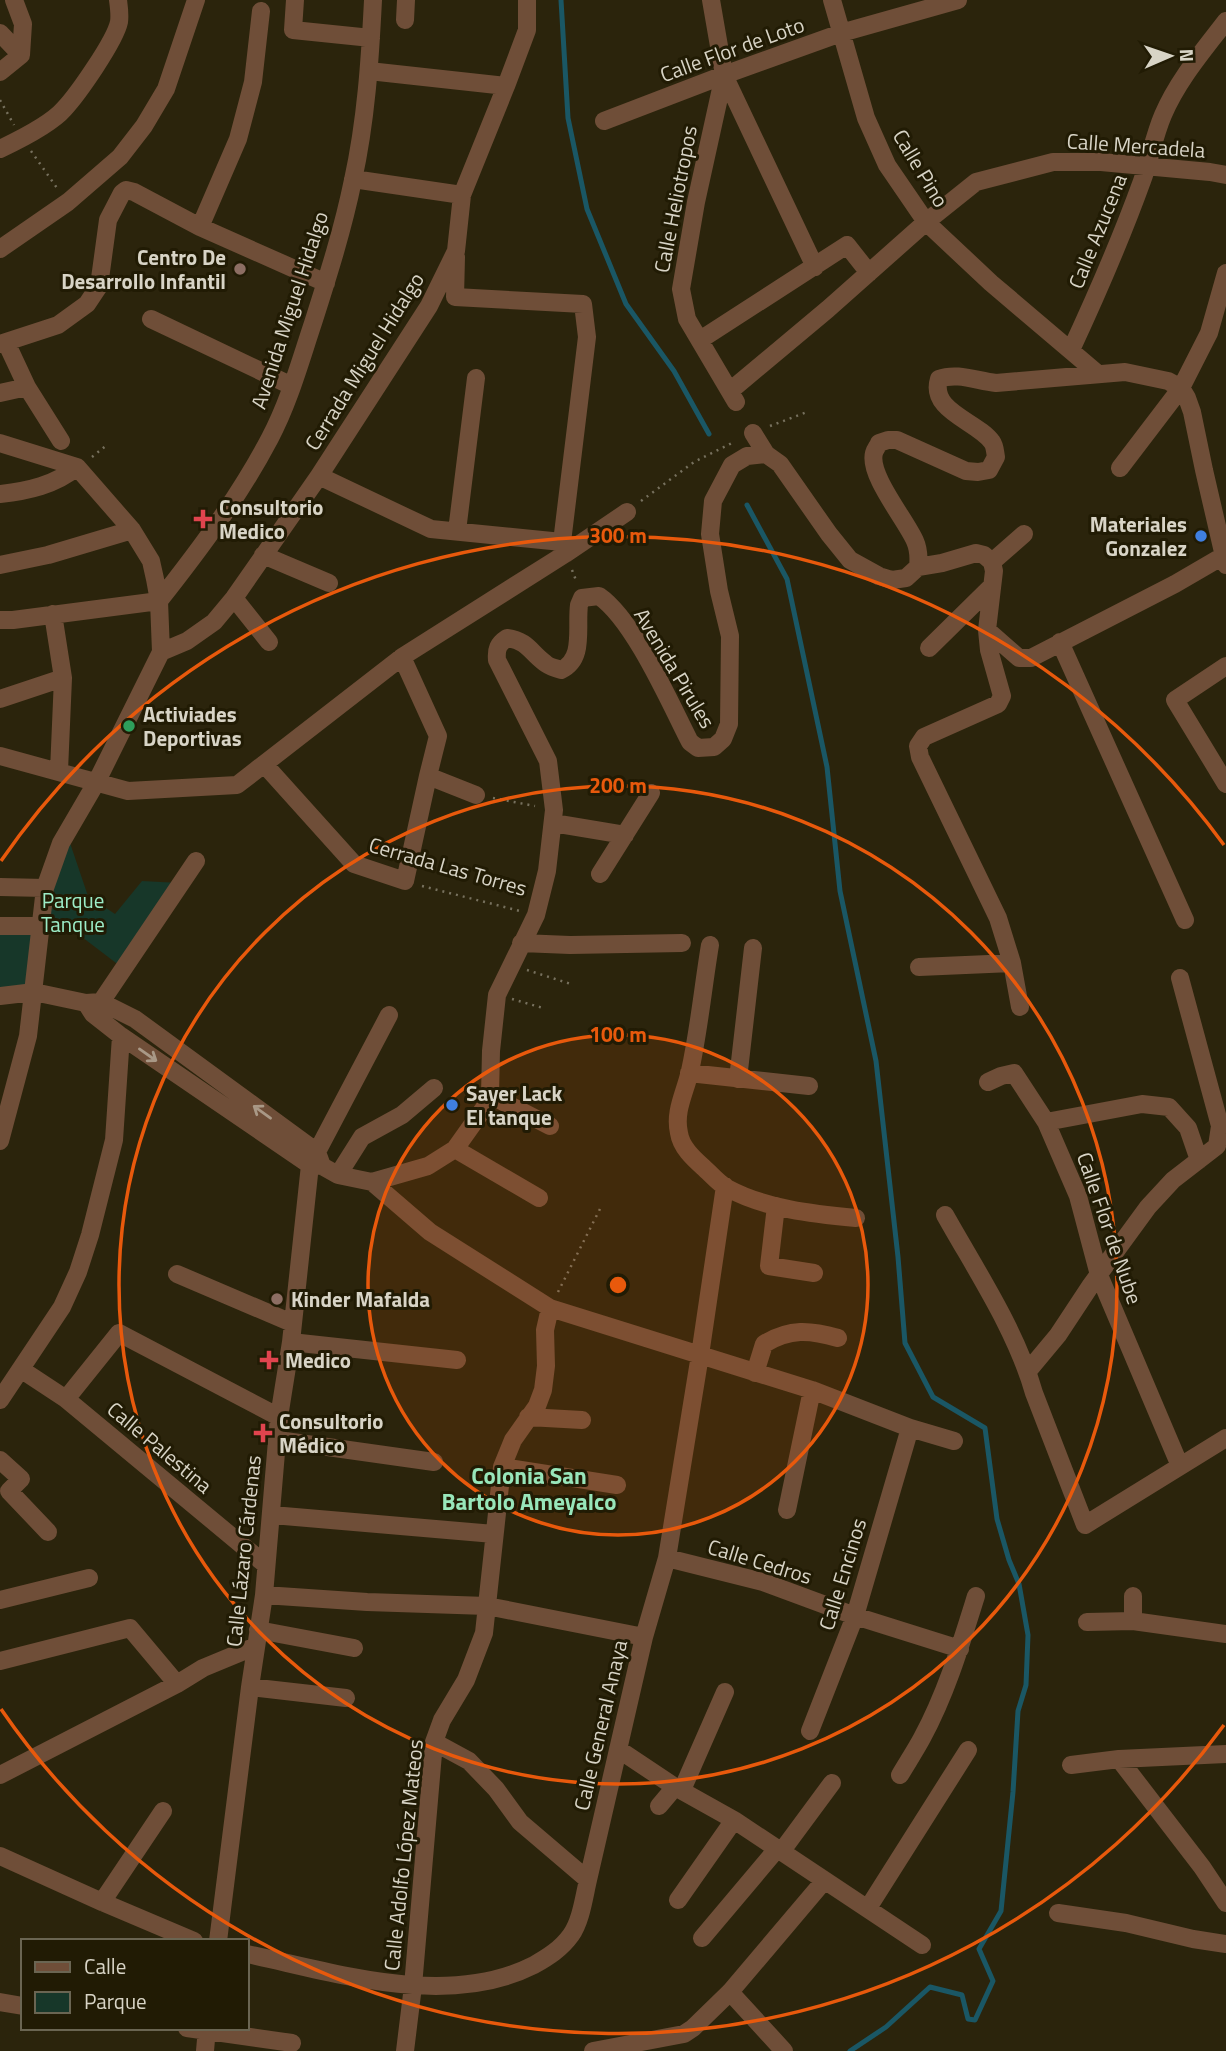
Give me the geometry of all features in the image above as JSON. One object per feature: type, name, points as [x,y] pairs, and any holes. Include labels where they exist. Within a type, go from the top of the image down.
[{"type":"street","points":[[0,72],[21,55],[23,24],[14,0]]},
{"type":"street","points":[[0,149],[22,139],[63,111],[92,72],[114,35],[119,22],[118,0]]},
{"type":"street","points":[[0,249],[68,202],[120,158],[145,126],[166,89],[196,0]]},
{"type":"street","points":[[295,0],[293,30],[371,38]]},
{"type":"street","name":"Avenida Miguel Hidalgo","points":[[159,601],[199,551],[230,506],[270,437],[292,386],[326,283],[354,179],[369,71],[373,0]]},
{"type":"street","points":[[405,20],[406,0]]},
{"type":"street","name":"Cerrada Miguel Hidalgo","points":[[161,652],[187,641],[214,621],[234,598],[319,476],[429,306],[456,250],[462,195],[527,30],[527,0]]},
{"type":"street","points":[[711,0],[724,75],[814,267]]},
{"type":"street","name":"Calle Pino","points":[[832,0],[866,118],[887,164],[926,222],[991,283],[1097,373]]},
{"type":"street","name":"Calle Flor de Loto","points":[[604,121],[841,33],[958,0]]},
{"type":"street","points":[[200,227],[238,139],[253,82],[261,11]]},
{"type":"street","name":"Calle Azucena","points":[[1071,349],[1103,281],[1148,167],[1163,115],[1183,76],[1226,21]]},
{"type":"street","points":[[0,33],[21,55]]},
{"type":"street","points":[[369,71],[506,86]]},
{"type":"street","name":"Calle Heliotropos","points":[[724,75],[696,202],[681,289],[687,319],[733,397]]},
{"type":"street","name":"Calle Mercadela","points":[[733,397],[926,222],[976,182],[1053,162],[1101,162],[1226,175]]},
{"type":"street","points":[[354,179],[462,195]]},
{"type":"street","points":[[61,441],[3,343],[58,325],[87,304],[99,286],[108,220],[126,190],[200,227],[326,283]]},
{"type":"street","points":[[700,340],[847,245],[870,273]]},
{"type":"street","points":[[456,250],[455,297],[583,304],[587,337],[564,548]]},
{"type":"street","points":[[1120,468],[1181,388],[1209,333],[1226,273]]},
{"type":"street","points":[[151,319],[292,386]]},
{"type":"street","points":[[918,567],[919,554],[915,540],[875,468],[873,455],[879,443],[897,440],[966,471],[989,470],[996,457],[993,444],[978,428],[947,408],[938,395],[939,379],[956,376],[976,381],[1015,382],[1125,372],[1168,381],[1181,388],[1192,412],[1224,561],[1031,658],[1019,658],[987,631]]},
{"type":"street","points":[[457,531],[476,378]]},
{"type":"street","points":[[0,393],[27,387]]},
{"type":"street","points":[[752,433],[766,454],[780,464],[850,561],[892,580],[906,578],[918,567],[976,553],[984,555],[992,562],[987,631],[989,650],[1002,696],[998,704],[924,737],[918,746],[920,757],[999,918],[1013,963],[1020,1007]]},
{"type":"street","points":[[0,443],[77,467],[132,530],[150,561],[159,601],[161,652],[96,783],[61,844],[45,888],[28,1036],[0,1142]]},
{"type":"street","name":"Avenida Pirules","points":[[582,598],[599,596],[609,603],[639,643],[690,742],[698,748],[714,747],[723,739],[729,724],[730,636],[710,534],[713,501],[732,465],[747,456],[766,454]]},
{"type":"street","points":[[0,494],[49,484],[64,478],[77,467]]},
{"type":"street","points":[[319,476],[431,529],[564,548]]},
{"type":"street","points":[[0,756],[128,791],[237,785],[402,657],[564,548],[627,512]]},
{"type":"street","points":[[0,565],[48,555],[132,530]]},
{"type":"street","points":[[992,562],[1024,534]]},
{"type":"street","points":[[264,555],[329,583]]},
{"type":"street","points":[[929,648],[990,587]]},
{"type":"street","points":[[234,598],[269,642]]},
{"type":"street","points":[[372,1182],[428,1166],[455,1149],[493,1096],[491,1051],[497,995],[536,915],[547,871],[554,816],[548,761],[497,660],[496,651],[500,642],[507,638],[518,639],[546,664],[561,670],[570,666],[577,655],[578,613],[582,598]]},
{"type":"street","points":[[0,620],[159,601]]},
{"type":"street","points":[[53,614],[63,678],[60,771]]},
{"type":"street","points":[[1060,642],[1185,920]]},
{"type":"street","points":[[402,657],[439,736],[405,881]]},
{"type":"street","points":[[1226,666],[1175,700],[1226,784]]},
{"type":"street","points":[[0,699],[63,678]]},
{"type":"street","name":"Cerrada Las Torres","points":[[264,764],[354,864],[405,881]]},
{"type":"street","points":[[428,776],[477,794]]},
{"type":"street","points":[[600,874],[652,793]]},
{"type":"street","points":[[554,816],[625,835]]},
{"type":"street","points":[[196,861],[93,1003],[93,1014],[121,1036],[322,1165],[372,1182],[430,1232],[550,1308],[812,1390],[910,1428],[954,1441]]},
{"type":"street","points":[[0,887],[45,888]]},
{"type":"street","points":[[0,926],[39,926]]},
{"type":"street","points":[[521,943],[682,943]]},
{"type":"street","points":[[710,945],[689,1073],[680,1097],[678,1114],[679,1135],[689,1155],[725,1186],[747,1196],[776,1206],[856,1218]]},
{"type":"street","points":[[737,1079],[752,948]]},
{"type":"street","points":[[919,967],[1013,963]]},
{"type":"street","points":[[1180,978],[1223,1124],[1226,1145]]},
{"type":"street","points":[[0,996],[34,992],[93,1003],[135,1019],[322,1165]]},
{"type":"street","points":[[322,1165],[389,1015]]},
{"type":"street","points":[[0,1400],[62,1307],[78,1272],[114,1140],[121,1036]]},
{"type":"street","points":[[689,1073],[809,1086]]},
{"type":"street","name":"Calle Flor de Nube","points":[[988,1082],[1014,1073],[1046,1122],[1078,1196],[1099,1275],[1180,1466]]},
{"type":"street","points":[[322,1165],[402,1115],[434,1088]]},
{"type":"street","points":[[493,1096],[550,1126]]},
{"type":"street","points":[[1046,1122],[1142,1104],[1169,1107],[1188,1128],[1199,1160]]},
{"type":"street","points":[[1028,1371],[1058,1335],[1148,1207],[1173,1180],[1217,1146],[1223,1124]]},
{"type":"street","points":[[455,1149],[539,1198]]},
{"type":"street","name":"Calle Lázaro Cárdenas","points":[[218,1939],[264,1595],[279,1417],[292,1323],[322,1165]]},
{"type":"street","name":"Calle General Anaya","points":[[248,1954],[380,1982],[413,1986],[483,1983],[514,1975],[551,1956],[572,1934],[589,1880],[644,1637],[667,1558],[725,1186]]},
{"type":"street","points":[[776,1206],[769,1266],[814,1273]]},
{"type":"street","points":[[945,1214],[1028,1371],[1085,1525],[1226,1438]]},
{"type":"street","points":[[177,1274],[292,1323]]},
{"type":"street","name":"Calle Adolfo López Mateos","points":[[405,2051],[434,1742],[442,1720],[466,1680],[484,1633],[502,1467],[513,1440],[537,1406],[543,1390],[546,1366],[545,1330],[550,1308]]},
{"type":"street","points":[[755,1373],[764,1345],[776,1336],[791,1332],[818,1333],[838,1338]]},
{"type":"street","points":[[66,1399],[119,1333],[279,1417]]},
{"type":"street","points":[[291,1342],[457,1360]]},
{"type":"street","name":"Calle Palestina","points":[[22,1370],[66,1399],[266,1565]]},
{"type":"street","points":[[787,1510],[812,1390]]},
{"type":"street","points":[[528,1417],[582,1420]]},
{"type":"street","name":"Calle Encinos","points":[[810,1731],[855,1616],[910,1428]]},
{"type":"street","points":[[278,1440],[434,1462]]},
{"type":"street","points":[[0,1460],[21,1479],[9,1491],[48,1532]]},
{"type":"street","points":[[502,1467],[617,1485]]},
{"type":"street","points":[[272,1515],[494,1534]]},
{"type":"street","name":"Calle Cedros","points":[[667,1558],[763,1582],[855,1616],[960,1649]]},
{"type":"street","points":[[0,1600],[89,1578]]},
{"type":"street","points":[[264,1595],[487,1606],[644,1637]]},
{"type":"street","points":[[900,1775],[935,1712],[960,1649],[976,1596]]},
{"type":"street","points":[[1133,1596],[1133,1621]]},
{"type":"street","points":[[1087,1622],[1133,1621],[1226,1634]]},
{"type":"street","points":[[0,1661],[130,1628],[177,1684]]},
{"type":"street","points":[[0,1775],[177,1684],[257,1638],[354,1648]]},
{"type":"street","points":[[250,1688],[346,1698]]},
{"type":"street","points":[[659,1806],[678,1789],[725,1692]]},
{"type":"street","points":[[434,1742],[469,1761],[496,1789],[520,1822],[589,1880]]},
{"type":"street","points":[[618,1749],[678,1789],[734,1820],[922,1945]]},
{"type":"street","points":[[868,1908],[968,1750]]},
{"type":"street","points":[[1071,1765],[1119,1759],[1226,1754]]},
{"type":"street","points":[[1119,1759],[1202,1867],[1226,1903]]},
{"type":"street","points":[[702,1938],[779,1850],[832,1783]]},
{"type":"street","points":[[102,1902],[163,1811]]},
{"type":"street","points":[[678,1900],[734,1820]]},
{"type":"street","points":[[0,1856],[189,1939]]},
{"type":"street","points":[[593,2051],[684,2034],[693,2028],[730,1992],[824,1881]]},
{"type":"street","points":[[1058,1913],[1126,1923],[1220,1945],[1226,1944]]},
{"type":"street","points":[[730,1992],[784,2051]]},
{"type":"street","points":[[0,2003],[21,2006]]},
{"type":"street","points":[[205,2051],[207,2030],[292,2043]]},
{"type":"path","points":[[627,512],[694,462],[752,433],[807,412]]},
{"type":"path","points":[[77,467],[108,444]]},
{"type":"path","points":[[564,548],[582,598]]},
{"type":"path","points":[[477,794],[554,816]]},
{"type":"path","name":"Cerrada Las Torres","points":[[405,881],[536,915]]},
{"type":"path","points":[[510,965],[571,984]]},
{"type":"path","points":[[497,995],[543,1007]]},
{"type":"path","points":[[550,1308],[601,1207]]},
{"type":"green space","name":"Parque Tanque","points":[[70,843],[88,896],[115,914],[142,881],[180,883],[120,966],[78,934],[47,933],[51,892]]},
{"type":"green space","points":[[0,932],[34,933],[28,988],[0,991]]},
{"type":"waterway","points":[[561,0],[568,118],[587,209],[626,304],[674,371],[709,434]]},
{"type":"waterway","points":[[747,505],[787,579],[827,767],[840,891],[876,1061],[905,1343],[933,1397],[985,1428],[997,1519],[1019,1584],[1028,1635],[1026,1685],[1018,1711],[1001,1911],[979,1949],[993,1981],[975,2020],[968,2019],[962,1995],[930,1987],[886,2027],[850,2051]]},
{"type":"place","name":"Centro De Desarrollo Infantil","points":[[240,269]]},
{"type":"place","name":"Consultorio Medico","points":[[203,519]]},
{"type":"place","name":"Materiales Gonzalez","points":[[1201,536]]},
{"type":"place","name":"Activiades Deportivas","points":[[129,726]]},
{"type":"place","name":"Sayer Lack El tanque","points":[[452,1105]]},
{"type":"place","name":"Kinder Mafalda","points":[[277,1299]]},
{"type":"place","name":"Medico","points":[[269,1360]]},
{"type":"place","name":"Consultorio Médico","points":[[263,1433]]},
{"type":"district","name":"Colonia San Bartolo Ameyalco","points":[[529,1488]]}]
